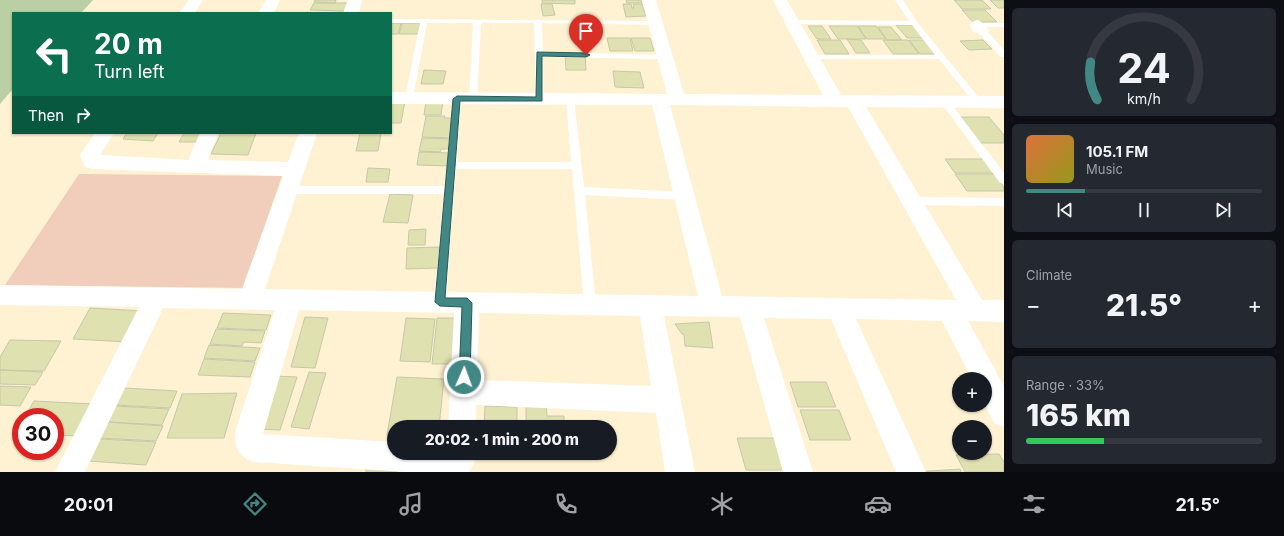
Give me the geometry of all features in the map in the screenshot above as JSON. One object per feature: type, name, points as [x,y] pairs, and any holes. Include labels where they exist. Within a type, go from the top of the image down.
[{"type":"street","points":[[188,12],[196,0]]},
{"type":"street","points":[[267,12],[273,0]]},
{"type":"street","points":[[351,12],[355,0]]},
{"type":"street","points":[[649,0],[665,57],[669,100],[685,196],[713,306]]},
{"type":"street","points":[[780,0],[811,57],[845,101],[912,201],[975,311]]},
{"type":"street","points":[[392,98],[1004,102]]},
{"type":"street","points":[[104,134],[90,155],[92,162],[195,167],[296,169]]},
{"type":"street","points":[[195,167],[209,134]]},
{"type":"street","points":[[250,299],[308,134]]},
{"type":"street","points":[[70,472],[156,297]]},
{"type":"street","points":[[3,299],[156,297],[1004,312]]},
{"type":"street","points":[[290,300],[249,432],[249,444],[253,448],[461,462]]},
{"type":"street","points":[[462,420],[467,303]]},
{"type":"street","points":[[650,305],[680,472]]},
{"type":"street","points":[[749,307],[798,472]]},
{"type":"street","points":[[839,309],[911,472]]},
{"type":"street","points":[[950,310],[1004,413]]},
{"type":"street","points":[[464,392],[667,400]]},
{"type":"lane","points":[[899,0],[914,23],[978,102]]},
{"type":"lane","points":[[392,21],[538,21],[656,24]]},
{"type":"lane","points":[[409,98],[424,21]]},
{"type":"lane","points":[[440,302],[451,166],[465,99],[477,21]]},
{"type":"lane","points":[[538,21],[540,99]]},
{"type":"lane","points":[[792,22],[914,23]]},
{"type":"lane","points":[[1004,25],[979,28],[1004,54]]},
{"type":"lane","points":[[539,54],[665,57]]},
{"type":"lane","points":[[811,57],[942,57]]},
{"type":"lane","points":[[570,99],[590,304]]},
{"type":"lane","points":[[944,102],[1002,175]]},
{"type":"lane","points":[[451,166],[576,166]]},
{"type":"lane","points":[[288,190],[449,190]]},
{"type":"lane","points":[[579,191],[685,196]]},
{"type":"lane","points":[[912,201],[1004,202]]},
{"type":"shaded area","points":[[0,0],[93,0],[82,12],[12,12],[12,90],[0,104]]},
{"type":"shaded area","points":[[79,174],[282,176],[243,288],[5,285]]},
{"type":"building","points":[[315,0],[336,0],[335,3],[314,2]]},
{"type":"building","points":[[542,0],[575,0],[575,4],[542,3]]},
{"type":"building","points":[[626,0],[641,0],[642,3],[627,3]]},
{"type":"building","points":[[954,0],[982,0],[991,9],[962,9]]},
{"type":"building","points":[[990,0],[1004,0],[1004,8],[998,8]]},
{"type":"building","points":[[314,3],[348,3],[345,11],[310,10]]},
{"type":"building","points":[[541,4],[552,4],[555,15],[543,16]]},
{"type":"building","points":[[623,4],[631,4],[632,8],[634,8],[633,4],[642,4],[646,16],[626,17]]},
{"type":"building","points":[[962,10],[985,10],[997,22],[973,22]]},
{"type":"building","points":[[392,23],[401,23],[398,34],[392,34]]},
{"type":"building","points":[[402,23],[422,23],[420,34],[399,34]]},
{"type":"building","points":[[896,25],[913,25],[924,38],[907,38]]},
{"type":"building","points":[[808,26],[822,26],[831,39],[817,39]]},
{"type":"building","points":[[829,26],[857,26],[866,39],[838,39]]},
{"type":"building","points":[[858,26],[876,26],[886,39],[867,39]]},
{"type":"building","points":[[878,27],[891,27],[902,40],[887,40]]},
{"type":"building","points":[[607,38],[630,38],[633,51],[610,51]]},
{"type":"building","points":[[631,38],[650,38],[654,51],[635,51]]},
{"type":"building","points":[[847,39],[861,40],[870,53],[856,53]]},
{"type":"building","points":[[817,40],[840,40],[849,54],[825,54]]},
{"type":"building","points":[[883,40],[908,40],[919,54],[893,54]]},
{"type":"building","points":[[909,40],[926,40],[938,54],[920,54]]},
{"type":"building","points":[[983,40],[992,49],[969,50],[960,41]]},
{"type":"building","points":[[565,55],[585,55],[586,70],[566,70]]},
{"type":"building","points":[[424,70],[446,71],[443,84],[421,84]]},
{"type":"building","points":[[613,71],[640,72],[644,88],[615,87]]},
{"type":"building","points":[[392,101],[405,101],[401,123],[392,123]]},
{"type":"building","points":[[426,101],[443,101],[441,115],[424,115]]},
{"type":"building","points":[[426,116],[445,116],[444,118],[455,118],[453,138],[422,137]]},
{"type":"building","points":[[960,117],[989,117],[1004,135],[1004,143],[979,143]]},
{"type":"building","points":[[126,134],[157,134],[153,141],[123,139]]},
{"type":"building","points":[[183,134],[206,134],[202,142],[179,142]]},
{"type":"building","points":[[221,134],[256,134],[248,155],[211,154]]},
{"type":"building","points":[[360,134],[381,134],[378,151],[356,151]]},
{"type":"building","points":[[422,138],[453,139],[452,149],[441,149],[440,152],[419,151]]},
{"type":"building","points":[[419,152],[451,153],[449,166],[417,165]]},
{"type":"building","points":[[945,159],[988,159],[999,173],[955,173]]},
{"type":"building","points":[[368,168],[390,169],[388,182],[366,182]]},
{"type":"building","points":[[955,174],[994,174],[1004,187],[1004,191],[967,191]]},
{"type":"building","points":[[390,194],[413,195],[408,223],[383,222]]},
{"type":"building","points":[[426,229],[425,245],[408,245],[409,230]]},
{"type":"building","points":[[439,247],[438,268],[406,269],[407,248]]},
{"type":"building","points":[[90,308],[144,311],[128,342],[73,339]]},
{"type":"building","points":[[223,313],[271,315],[266,330],[217,328]]},
{"type":"building","points":[[305,317],[328,318],[315,368],[291,367]]},
{"type":"building","points":[[406,318],[435,319],[430,362],[400,361]]},
{"type":"building","points":[[437,318],[456,318],[453,364],[432,364]]},
{"type":"building","points":[[709,322],[713,348],[685,346],[684,334],[682,334],[675,324]]},
{"type":"building","points":[[216,329],[265,331],[261,343],[244,342],[242,346],[210,344]]},
{"type":"building","points":[[10,340],[61,341],[44,371],[0,370],[0,357]]},
{"type":"building","points":[[209,345],[260,348],[255,361],[204,358]]},
{"type":"building","points":[[204,359],[255,362],[250,377],[198,375]]},
{"type":"building","points":[[0,370],[43,372],[35,385],[0,384]]},
{"type":"building","points":[[309,372],[326,373],[309,429],[291,427]]},
{"type":"building","points":[[273,376],[297,377],[280,430],[256,429]]},
{"type":"building","points":[[397,377],[444,379],[440,420],[390,420]]},
{"type":"building","points":[[790,382],[826,382],[836,407],[798,407]]},
{"type":"building","points":[[0,386],[31,387],[20,406],[0,405]]},
{"type":"building","points":[[124,388],[177,391],[170,408],[116,405]]},
{"type":"building","points":[[237,393],[224,438],[167,438],[182,394]]},
{"type":"building","points":[[34,401],[94,404],[78,436],[64,435],[64,408],[30,408]]},
{"type":"building","points":[[526,402],[546,402],[547,416],[564,416],[564,420],[526,420]]},
{"type":"building","points":[[115,406],[169,409],[162,425],[107,422]]},
{"type":"building","points":[[485,406],[517,407],[517,420],[484,420]]},
{"type":"building","points":[[800,410],[839,410],[851,440],[810,440]]},
{"type":"building","points":[[108,422],[163,426],[156,441],[100,438]]},
{"type":"building","points":[[737,438],[779,438],[790,470],[746,470]]},
{"type":"building","points":[[100,439],[156,442],[146,465],[88,461]]},
{"type":"building","points":[[992,454],[999,454],[1004,462],[1004,472],[965,472],[959,460],[992,460]]},
{"type":"building","points":[[366,466],[398,466],[397,472],[366,472]]},
{"type":"building","points":[[960,469],[961,472],[913,472]]},
{"type":"route","points":[[464,377],[467,303],[440,302],[457,99],[540,99],[539,54],[586,55]]}]
